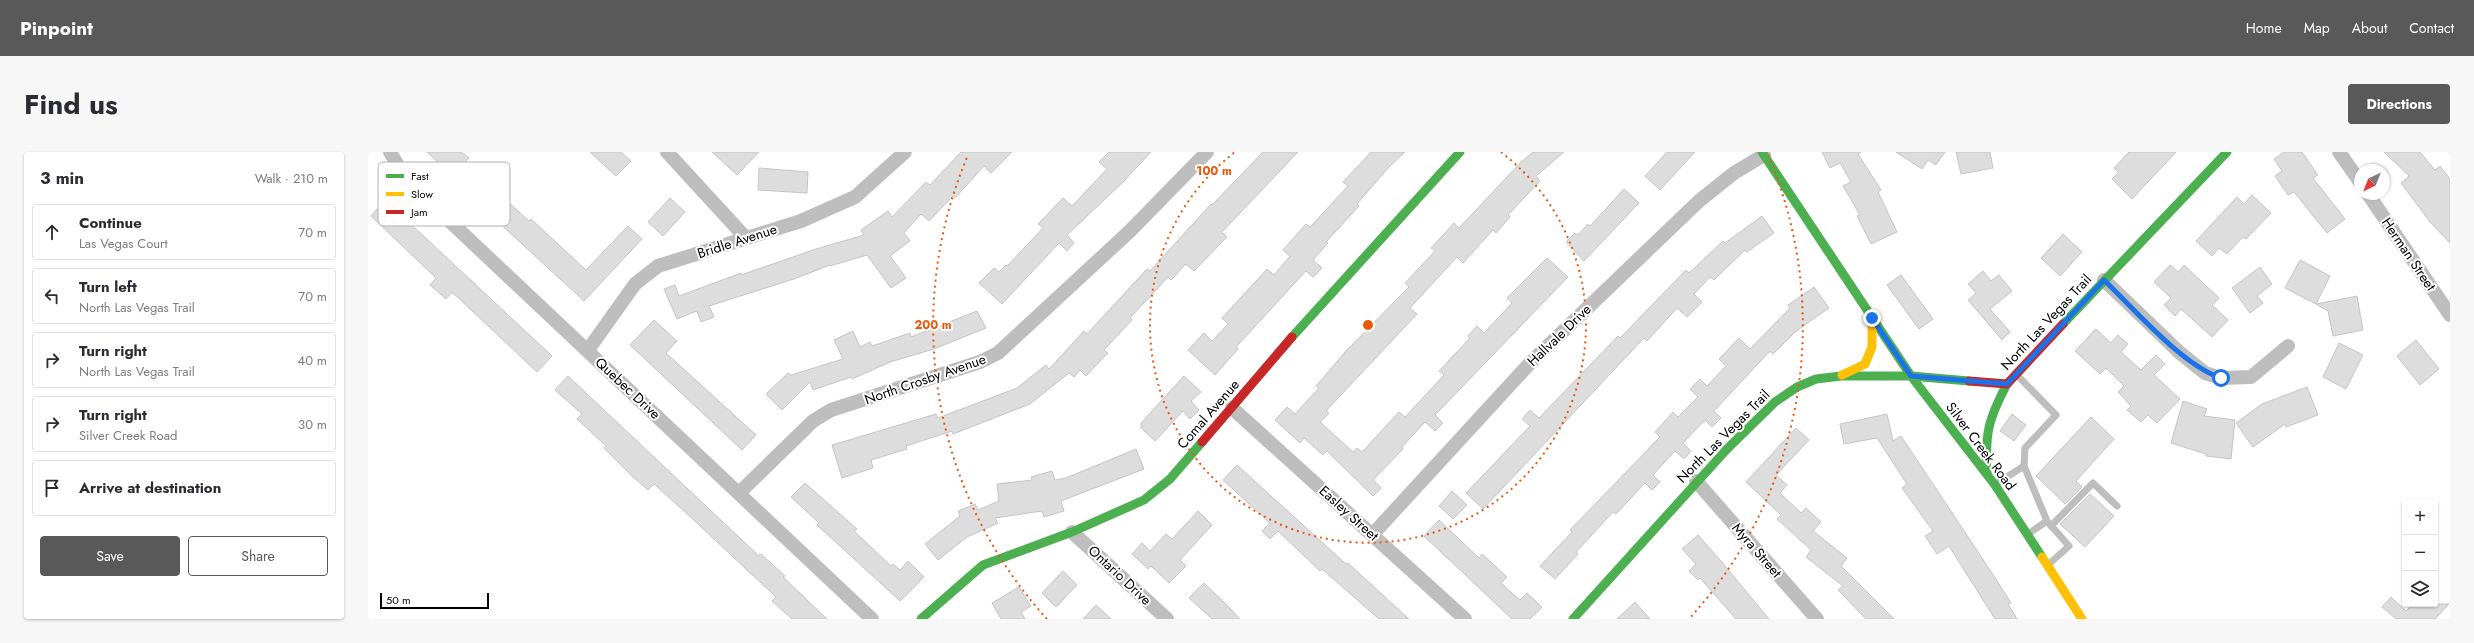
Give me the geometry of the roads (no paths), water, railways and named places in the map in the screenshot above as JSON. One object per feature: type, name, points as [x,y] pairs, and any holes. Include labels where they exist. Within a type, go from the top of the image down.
[{"type":"street","name":"Quebec Drive","points":[[390,152],[396,162]]},
{"type":"street","points":[[667,152],[745,237]]},
{"type":"street","name":"Bridle Avenue","points":[[588,350],[635,284],[658,266],[745,237],[801,221],[855,197],[905,152]]},
{"type":"street","name":"North Crosby Avenue","points":[[739,493],[813,421],[831,410],[980,362],[998,353],[1130,231],[1207,152]]},
{"type":"street","name":"Comal Avenue","points":[[921,619],[983,565],[1072,532],[1144,500],[1170,479],[1328,294],[1460,152]]},
{"type":"street","name":"North Las Vegas Trail","points":[[1573,619],[1696,481],[1775,402],[1796,387],[1816,379],[1841,376],[1911,376],[2007,384],[2227,152]]},
{"type":"street","points":[[2339,152],[2354,173]]},
{"type":"street","name":"Silver Creek Road","points":[[1763,153],[1911,376],[1995,485],[2082,619]]},
{"type":"street","name":"Hallvale Drive","points":[[1373,534],[1531,362],[1699,201],[1734,173],[1763,153]]},
{"type":"street","name":"Herman Street","points":[[2372,200],[2450,315]]},
{"type":"street","name":"Quebec Drive","points":[[455,226],[872,619]]},
{"type":"street","points":[[2104,280],[2179,352],[2206,373],[2221,378],[2251,377],[2288,346]]},
{"type":"street","points":[[1841,376],[1865,364],[1872,346],[1872,318]]},
{"type":"street","points":[[1987,474],[1985,448],[1988,424],[1991,414],[2007,384]]},
{"type":"street","name":"Easley Street","points":[[1232,408],[1373,534],[1465,619]]},
{"type":"street","name":"Myra Street","points":[[1696,481],[1817,619]]},
{"type":"street","name":"Ontario Drive","points":[[1072,532],[1167,619]]},
{"type":"lane","points":[[2016,374],[2056,415],[2025,448],[2024,466],[2049,523],[2069,546],[2047,566]]},
{"type":"lane","points":[[1995,485],[2024,466]]},
{"type":"lane","points":[[2027,535],[2049,523],[2093,483],[2117,506]]}]
